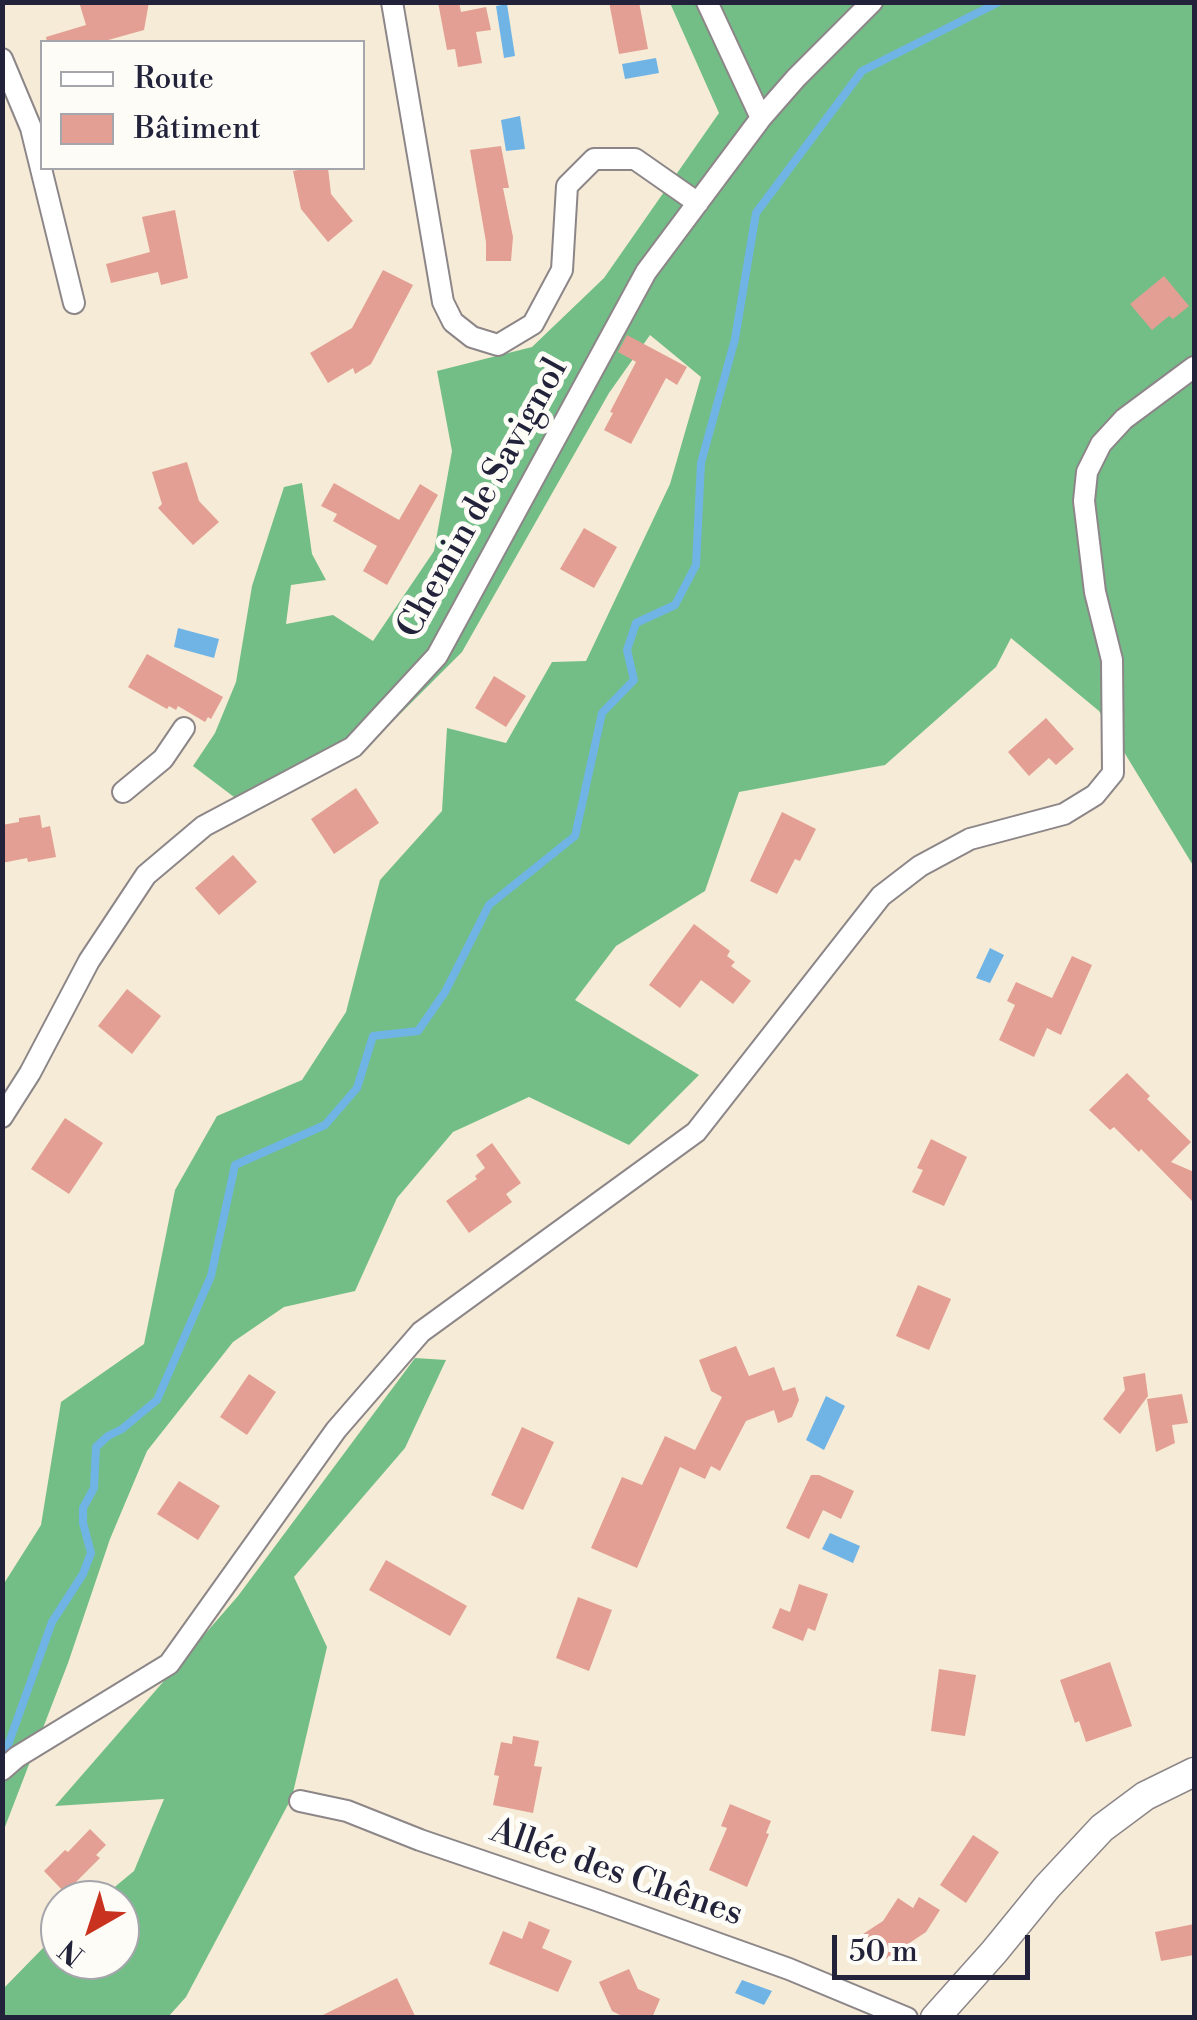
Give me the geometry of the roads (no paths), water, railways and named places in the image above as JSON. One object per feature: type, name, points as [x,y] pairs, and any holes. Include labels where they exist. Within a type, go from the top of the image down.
[{"type":"street","points":[[392,2],[443,302],[453,322],[472,337],[498,345],[533,324],[562,270],[566,186],[594,159],[636,159],[698,202]]},
{"type":"street","points":[[707,2],[761,118]]},
{"type":"street","name":"Chemin de Savignol","points":[[2,1117],[30,1073],[89,961],[146,875],[204,826],[353,746],[437,656],[646,272],[761,118],[872,2]]},
{"type":"street","points":[[2,59],[31,128],[40,165]]},
{"type":"street","points":[[41,170],[74,303]]},
{"type":"street","points":[[10,1763],[170,1664],[336,1430],[420,1332],[696,1132],[881,896],[920,866],[970,839],[1064,814],[1095,795],[1113,772],[1112,660],[1095,592],[1084,501],[1088,472],[1101,444],[1124,418],[1194,367]]},
{"type":"street","points":[[123,792],[162,758],[184,728]]},
{"type":"street","points":[[934,2018],[1102,1828],[1146,1796],[1194,1772]]},
{"type":"street","name":"Allée des Chênes","points":[[300,1801],[347,1811],[596,1900],[789,1969],[907,2018]]},
{"type":"water","points":[[507,4],[515,56],[504,58],[496,6]]},
{"type":"water","points":[[656,58],[659,73],[625,79],[622,64]]},
{"type":"water","points":[[520,116],[525,149],[506,151],[501,120]]},
{"type":"water","points":[[178,628],[219,639],[214,658],[174,647]]},
{"type":"water","points":[[990,948],[1004,955],[990,983],[976,978]]},
{"type":"water","points":[[826,1396],[845,1406],[824,1450],[806,1440]]},
{"type":"water","points":[[830,1533],[860,1546],[853,1563],[822,1549]]},
{"type":"water","points":[[742,1980],[772,1991],[764,2005],[735,1993]]},
{"type":"waterway","points":[[2,1762],[52,1622],[83,1574],[91,1553],[83,1508],[94,1488],[96,1447],[157,1400],[211,1276],[235,1165],[325,1125],[357,1088],[373,1036],[418,1031],[445,992],[489,905],[575,836],[602,713],[634,680],[627,650],[636,623],[675,605],[696,565],[701,463],[735,339],[756,213],[862,71],[999,2]]}]
